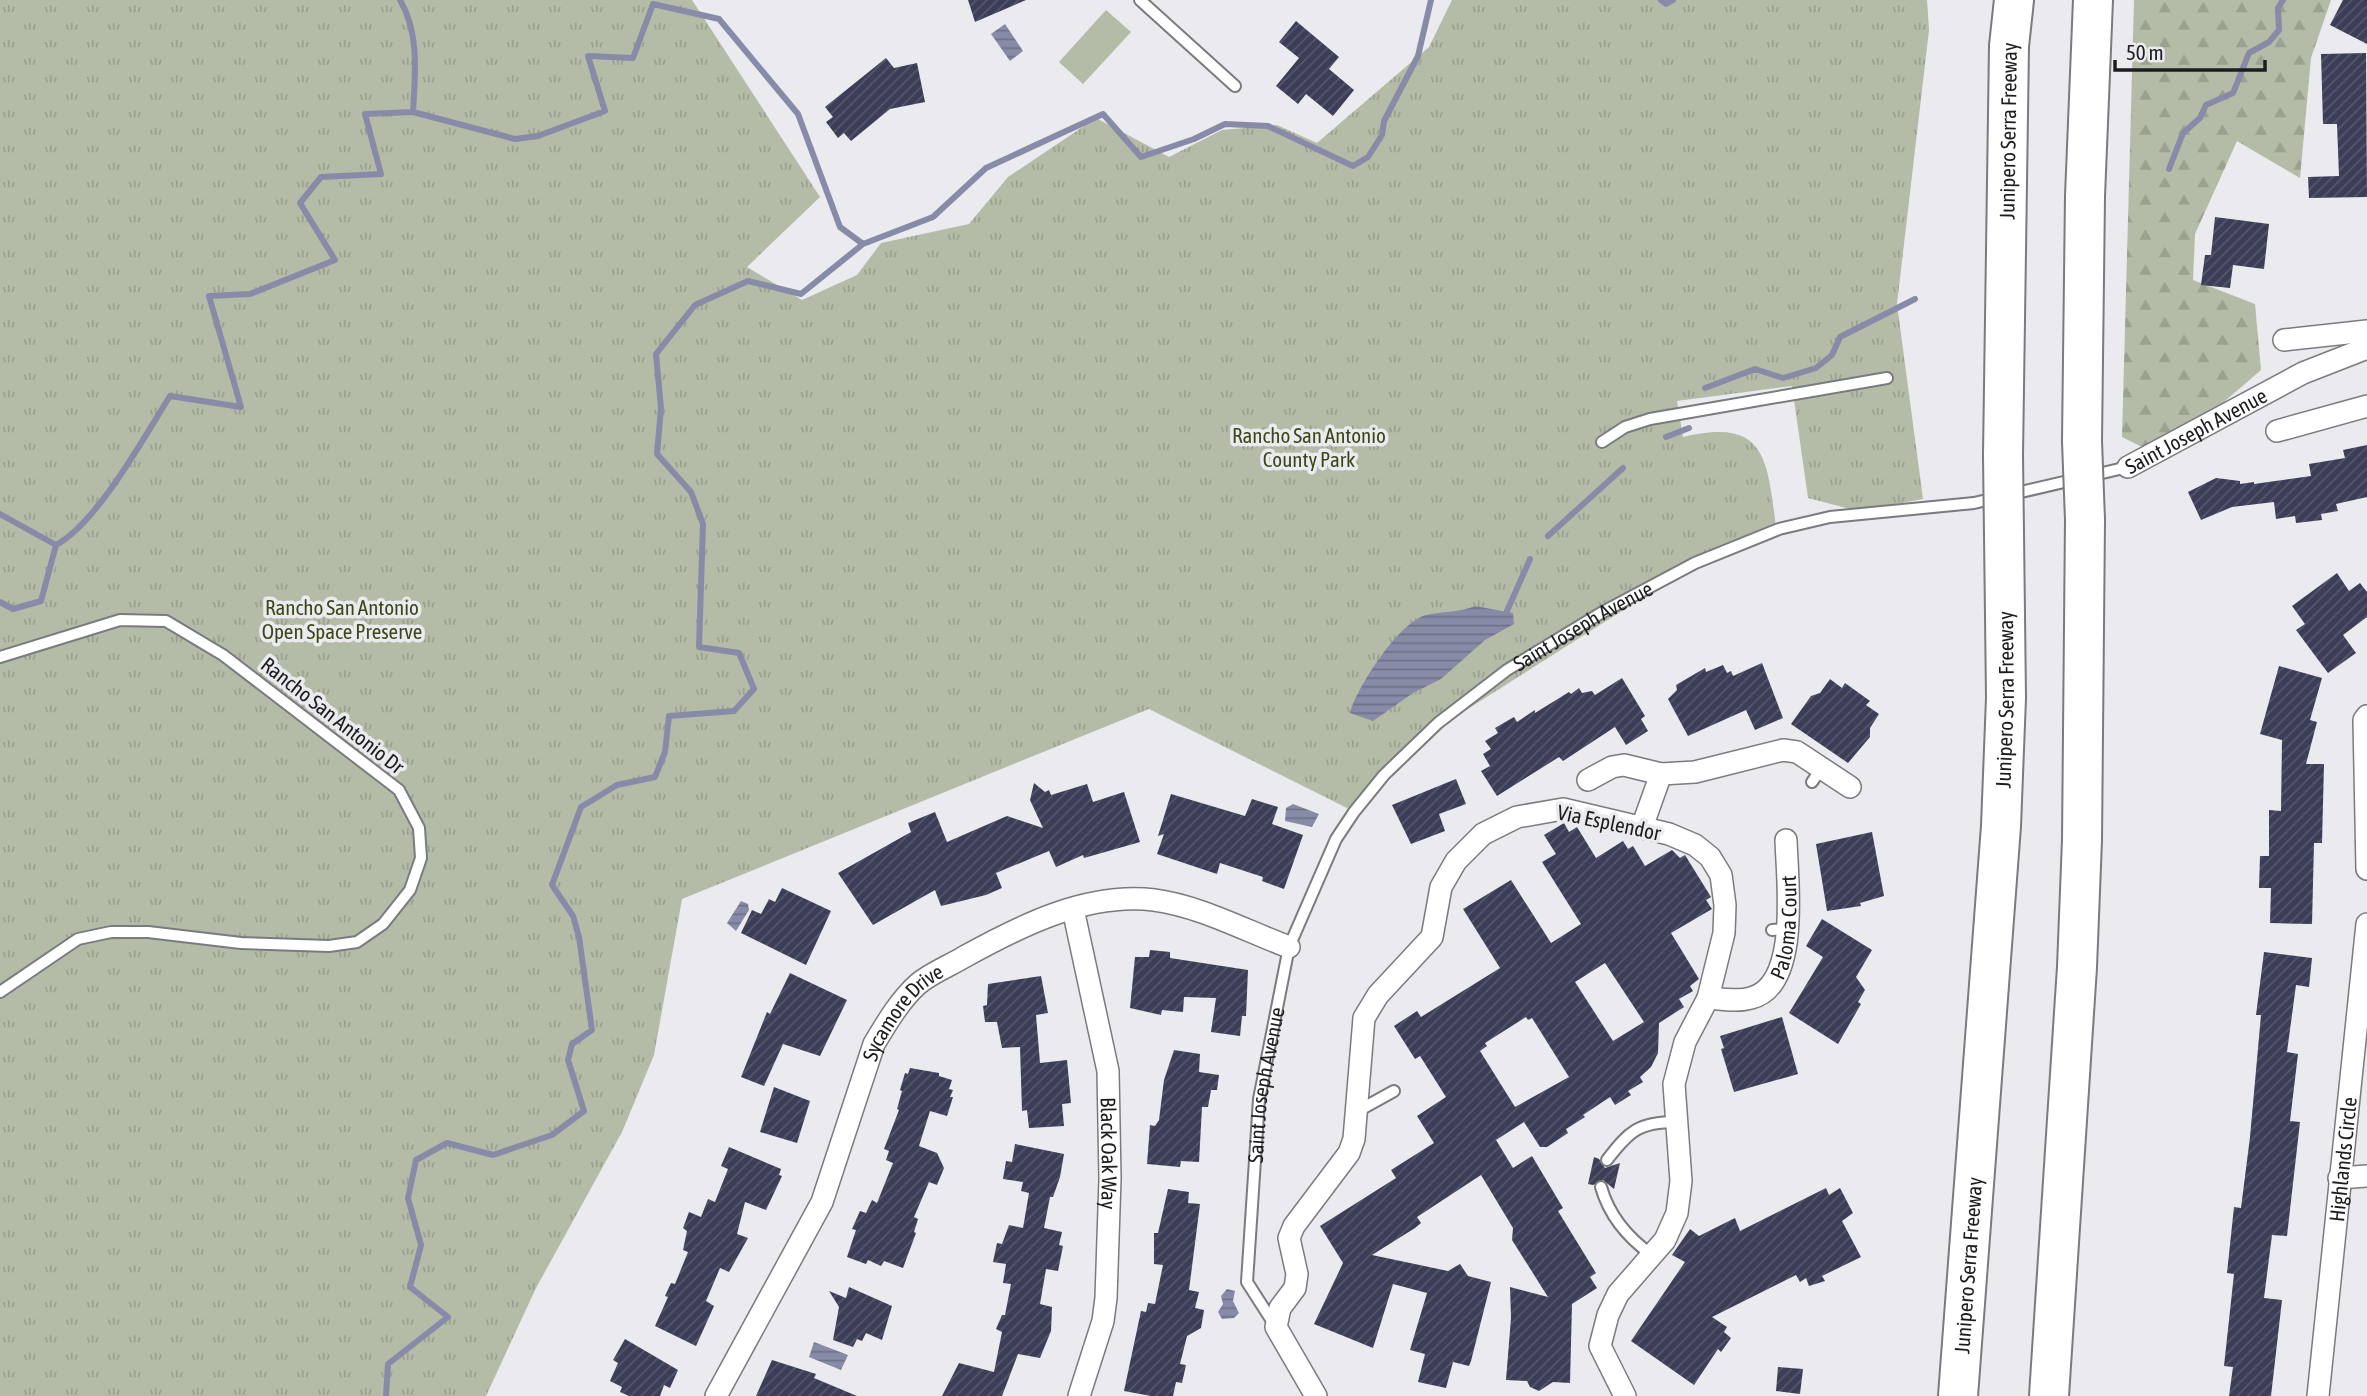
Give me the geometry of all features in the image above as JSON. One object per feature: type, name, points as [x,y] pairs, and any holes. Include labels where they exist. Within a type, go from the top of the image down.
[{"type":"highway","name":"Junipero Serra Freeway","points":[[1958,1396],[2001,826],[2006,698],[2003,455],[2007,128],[2014,0]]},
{"type":"highway","points":[[2049,1396],[2078,954],[2085,196],[2093,0]]},
{"type":"street","points":[[2284,340],[2367,331]]},
{"type":"street","name":"Saint Joseph Avenue","points":[[2128,467],[2303,373],[2367,348]]},
{"type":"street","name":"Saint Joseph Avenue","points":[[2277,431],[2367,406]]},
{"type":"street","points":[[2367,716],[2364,720],[2367,869]]},
{"type":"street","points":[[1588,780],[1612,767],[1623,765],[1661,774],[1747,767],[1783,750],[1797,752],[1817,775],[1850,787]]},
{"type":"street","points":[[1642,827],[1661,774]]},
{"type":"street","name":"Via Esplendor","points":[[1276,1327],[1280,1308],[1295,1288],[1297,1274],[1289,1238],[1294,1226],[1349,1153],[1354,1139],[1364,1018],[1378,995],[1432,937],[1441,887],[1469,845],[1500,824],[1539,811],[1563,808],[1642,827],[1695,845],[1710,857],[1721,875],[1726,905],[1724,933],[1708,998],[1680,1056],[1674,1084],[1681,1181],[1677,1213],[1665,1240],[1618,1294],[1608,1315],[1600,1346],[1622,1395]]},
{"type":"street","name":"Paloma Court","points":[[1708,998],[1750,999],[1764,992],[1782,965],[1779,930],[1782,853]]},
{"type":"street","name":"Sycamore Drive","points":[[716,1396],[822,1202],[874,1044],[887,1023],[918,985],[1016,930],[1073,909],[1123,900],[1155,900],[1289,947]]},
{"type":"street","name":"Black Oak Way","points":[[1073,909],[1108,1071],[1110,1180],[1103,1321],[1079,1396]]},
{"type":"street","name":"Highlands Circle","points":[[2318,1396],[2367,924]]},
{"type":"street","points":[[2339,1178],[2367,1176]]},
{"type":"street","points":[[1276,1327],[1316,1396]]},
{"type":"lane","points":[[1140,0],[1235,86]]},
{"type":"lane","points":[[1602,442],[1625,427],[1650,419],[1887,379]]},
{"type":"lane","name":"Saint Joseph Avenue","points":[[1276,1327],[1247,1282],[1259,1099],[1289,947],[1336,839],[1384,775],[1438,723],[1482,689],[1601,613],[1695,563],[1779,529],[1830,517],[1974,503],[2128,467]]},
{"type":"lane","name":"Rancho San Antonio Dr","points":[[0,657],[120,620],[166,621],[223,655],[398,790],[419,828],[421,858],[410,890],[383,925],[357,942],[329,946],[241,943],[148,932],[111,932],[78,939],[0,992]]},
{"type":"lane","points":[[1354,1114],[1394,1091]]},
{"type":"lane","points":[[1607,1160],[1621,1143],[1649,1122],[1676,1122]]},
{"type":"lane","points":[[1601,1187],[1606,1205],[1627,1233],[1652,1255]]},
{"type":"green space","points":[[0,0],[692,0],[820,197],[747,267],[802,300],[857,275],[881,243],[969,224],[1008,177],[1096,118],[1169,157],[1222,130],[1277,125],[1317,143],[1429,47],[1452,0],[1927,0],[1929,30],[1897,304],[1923,499],[1858,511],[1808,498],[1792,386],[1677,401],[1683,437],[1710,432],[1731,433],[1747,438],[1757,449],[1765,463],[1776,527],[1636,602],[1452,719],[1421,741],[1353,811],[1149,709],[682,899],[654,1055],[622,1132],[536,1288],[486,1396],[0,1396]]},
{"type":"green space","points":[[2134,0],[2331,0],[2311,58],[2300,178],[2237,141],[2195,234],[2193,280],[2255,304],[2261,370],[2217,408],[2146,449],[2122,437]]},
{"type":"green space","points":[[1106,10],[1131,32],[1083,84],[1059,62]]},
{"type":"water","points":[[1005,24],[1023,51],[1010,61],[991,34]]},
{"type":"water","points":[[1475,606],[1513,613],[1514,624],[1485,640],[1441,679],[1413,693],[1373,721],[1350,713],[1361,688],[1380,657],[1415,620],[1426,615]]},
{"type":"water","points":[[1293,804],[1319,814],[1312,827],[1285,821],[1286,808]]},
{"type":"water","points":[[741,901],[748,904],[749,910],[736,931],[727,923]]},
{"type":"water","points":[[1227,1289],[1235,1291],[1233,1301],[1239,1313],[1234,1318],[1222,1319],[1218,1312],[1223,1304],[1221,1296]]},
{"type":"water","points":[[814,1342],[848,1355],[841,1370],[809,1357]]},
{"type":"building","points":[[968,0],[1026,0],[975,22]]},
{"type":"building","points":[[2343,0],[2367,0],[2367,44],[2330,25]]},
{"type":"building","points":[[1296,21],[1339,57],[1329,69],[1354,90],[1333,116],[1306,94],[1298,104],[1276,86],[1299,58],[1279,42]]},
{"type":"building","points":[[2366,53],[2367,197],[2309,198],[2308,177],[2339,176],[2337,124],[2323,124],[2321,54]]},
{"type":"building","points":[[886,58],[894,68],[917,63],[925,102],[890,109],[851,141],[844,133],[838,138],[826,122],[833,117],[825,107]]},
{"type":"building","points":[[2215,217],[2269,224],[2264,269],[2233,265],[2230,288],[2201,285],[2205,255],[2211,255]]},
{"type":"building","points":[[2367,445],[2367,497],[2336,504],[2338,511],[2321,514],[2322,520],[2296,523],[2295,516],[2276,519],[2274,502],[2232,507],[2201,520],[2188,492],[2216,478],[2240,481],[2240,484],[2254,484],[2311,476],[2309,464],[2345,458],[2343,450]]},
{"type":"building","points":[[2337,573],[2349,591],[2360,583],[2367,592],[2367,617],[2343,635],[2356,653],[2328,673],[2296,630],[2305,624],[2292,606]]},
{"type":"building","points":[[1762,663],[1783,718],[1755,730],[1746,710],[1688,736],[1668,699],[1677,690],[1676,685],[1705,668],[1706,672],[1723,665],[1727,673],[1731,671],[1733,676]]},
{"type":"building","points":[[2279,666],[2322,678],[2310,720],[2317,722],[2306,764],[2324,764],[2322,843],[2314,843],[2312,924],[2270,923],[2271,888],[2259,888],[2260,856],[2269,856],[2269,810],[2281,811],[2282,740],[2260,734]]},
{"type":"building","points":[[1622,678],[1645,716],[1641,719],[1648,731],[1626,745],[1615,727],[1563,761],[1559,757],[1497,796],[1481,771],[1490,766],[1483,754],[1491,749],[1485,741],[1498,733],[1495,728],[1514,717],[1517,722],[1579,688],[1582,693],[1592,691],[1595,695]]},
{"type":"building","points":[[1830,679],[1842,688],[1845,683],[1870,701],[1866,705],[1879,714],[1870,728],[1870,737],[1848,763],[1791,724],[1811,696],[1820,693]]},
{"type":"building","points":[[1456,779],[1466,804],[1439,814],[1445,831],[1411,844],[1392,805]]},
{"type":"building","points":[[1034,783],[1045,792],[1049,790],[1051,795],[1087,784],[1093,802],[1124,792],[1140,842],[1084,858],[1083,855],[1056,867],[1049,851],[996,873],[1002,888],[986,895],[941,906],[935,890],[873,925],[838,873],[911,832],[908,823],[935,812],[947,842],[1007,816],[1043,828],[1030,800]]},
{"type":"building","points":[[1171,794],[1245,816],[1252,799],[1278,807],[1272,824],[1303,835],[1284,889],[1262,881],[1263,877],[1220,863],[1217,874],[1157,854],[1164,834],[1158,836]]},
{"type":"building","points":[[1564,823],[1569,832],[1577,827],[1596,858],[1623,841],[1628,849],[1633,846],[1645,866],[1672,850],[1680,858],[1685,855],[1711,897],[1706,900],[1712,909],[1671,933],[1699,979],[1690,986],[1693,991],[1679,999],[1684,1007],[1659,1023],[1658,1053],[1651,1067],[1640,1077],[1643,1082],[1628,1091],[1631,1095],[1615,1105],[1610,1097],[1583,1115],[1585,1117],[1566,1129],[1568,1133],[1547,1147],[1540,1147],[1524,1122],[1496,1140],[1513,1168],[1532,1156],[1563,1208],[1558,1211],[1596,1273],[1590,1277],[1597,1288],[1572,1304],[1570,1383],[1553,1382],[1539,1391],[1530,1387],[1527,1381],[1506,1380],[1511,1318],[1510,1287],[1548,1297],[1512,1240],[1513,1228],[1481,1175],[1417,1217],[1421,1223],[1372,1255],[1448,1271],[1460,1264],[1468,1276],[1491,1282],[1469,1366],[1453,1362],[1446,1388],[1418,1382],[1425,1354],[1410,1350],[1427,1293],[1393,1284],[1373,1348],[1314,1324],[1343,1263],[1320,1226],[1396,1178],[1391,1170],[1434,1143],[1417,1116],[1446,1097],[1420,1056],[1415,1059],[1394,1026],[1417,1011],[1421,1017],[1500,968],[1463,909],[1511,880],[1551,943],[1581,924],[1542,862],[1556,854],[1544,835]],"holes":[[[1605,963],[1644,1022],[1613,1041],[1575,982]],[[1526,1017],[1528,1020],[1532,1018],[1569,1077],[1515,1107],[1480,1051],[1487,1046],[1485,1043]]]},
{"type":"building","points":[[1872,832],[1884,896],[1860,903],[1861,906],[1827,911],[1816,844]]},
{"type":"building","points":[[782,888],[831,911],[806,965],[741,933],[752,910],[761,914],[769,899],[775,902]]},
{"type":"building","points":[[1822,919],[1872,950],[1856,977],[1865,990],[1858,1002],[1861,1004],[1838,1044],[1789,1013],[1823,957],[1806,946]]},
{"type":"building","points":[[1150,950],[1170,952],[1170,958],[1248,970],[1246,1016],[1242,1016],[1240,1036],[1211,1032],[1216,998],[1184,997],[1183,1012],[1162,1010],[1161,1015],[1130,1008],[1135,957],[1149,957]]},
{"type":"building","points":[[2264,952],[2312,958],[2309,987],[2296,985],[2287,1052],[2298,1054],[2290,1121],[2300,1122],[2287,1236],[2272,1235],[2264,1298],[2282,1300],[2271,1396],[2229,1396],[2233,1367],[2224,1366],[2234,1274],[2227,1273],[2234,1207],[2241,1208],[2250,1137],[2261,1015],[2256,1015]]},
{"type":"building","points":[[790,973],[847,1000],[820,1056],[783,1044],[764,1086],[741,1077],[767,1012],[770,1014]]},
{"type":"building","points":[[1041,976],[1048,1013],[1036,1015],[1040,1063],[1067,1060],[1071,1103],[1062,1104],[1064,1126],[1029,1128],[1027,1110],[1022,1111],[1020,1047],[1002,1048],[997,1022],[985,1022],[983,1006],[987,1005],[988,984]]},
{"type":"building","points":[[1782,1017],[1798,1074],[1734,1092],[1721,1049],[1724,1048],[1720,1036]]},
{"type":"building","points":[[1174,1050],[1200,1054],[1199,1072],[1219,1075],[1217,1090],[1211,1090],[1208,1107],[1202,1107],[1199,1162],[1181,1161],[1180,1167],[1147,1164],[1150,1125],[1155,1126],[1159,1120],[1164,1080]]},
{"type":"building","points":[[910,1068],[939,1073],[939,1076],[952,1080],[949,1089],[953,1090],[950,1097],[953,1097],[947,1116],[930,1111],[919,1146],[937,1153],[944,1168],[937,1185],[929,1182],[914,1217],[918,1219],[914,1232],[916,1233],[903,1268],[884,1261],[881,1266],[868,1260],[866,1264],[847,1257],[856,1230],[852,1229],[860,1211],[866,1213],[872,1200],[877,1203],[893,1163],[886,1160],[889,1151],[884,1149],[899,1110],[900,1090],[905,1073],[908,1074]]},
{"type":"building","points":[[774,1087],[810,1101],[797,1143],[760,1132]]},
{"type":"building","points":[[1015,1144],[1064,1154],[1060,1177],[1053,1197],[1050,1197],[1044,1228],[1062,1232],[1059,1245],[1063,1246],[1058,1271],[1046,1269],[1040,1304],[1052,1307],[1051,1331],[1040,1358],[1018,1354],[1002,1396],[942,1396],[959,1363],[994,1372],[1002,1332],[996,1329],[1002,1315],[1005,1315],[1011,1284],[1003,1283],[1006,1264],[993,1262],[997,1243],[1002,1244],[1009,1225],[1023,1228],[1029,1193],[1021,1191],[1023,1182],[1003,1179],[1006,1161],[1012,1162]]},
{"type":"building","points":[[729,1147],[781,1169],[779,1175],[782,1176],[766,1210],[745,1202],[737,1234],[748,1238],[729,1272],[720,1268],[706,1301],[714,1306],[696,1346],[655,1326],[668,1297],[665,1296],[671,1283],[675,1284],[688,1252],[683,1250],[687,1231],[683,1228],[689,1212],[701,1217],[708,1199],[715,1202],[728,1169],[721,1166]]},
{"type":"building","points":[[1594,1157],[1599,1159],[1605,1168],[1620,1163],[1614,1189],[1603,1180],[1593,1185],[1588,1184]]},
{"type":"building","points":[[1826,1188],[1829,1195],[1840,1188],[1853,1213],[1842,1221],[1861,1257],[1822,1276],[1825,1281],[1809,1286],[1806,1278],[1800,1282],[1796,1275],[1712,1317],[1727,1327],[1724,1332],[1731,1338],[1721,1352],[1718,1349],[1694,1385],[1631,1341],[1685,1262],[1672,1255],[1690,1229],[1699,1236],[1735,1218],[1740,1231]]},
{"type":"building","points":[[1168,1189],[1189,1192],[1188,1203],[1200,1204],[1189,1290],[1199,1292],[1195,1308],[1204,1310],[1201,1328],[1187,1336],[1180,1364],[1186,1365],[1182,1383],[1176,1382],[1173,1396],[1151,1396],[1124,1391],[1141,1311],[1146,1312],[1148,1303],[1155,1304],[1163,1265],[1154,1264],[1154,1233],[1158,1233]]},
{"type":"building","points":[[849,1287],[892,1306],[882,1340],[866,1333],[862,1341],[857,1339],[853,1347],[833,1340],[839,1307],[829,1291],[846,1298]]},
{"type":"building","points":[[625,1339],[678,1370],[670,1388],[664,1385],[660,1396],[629,1396],[620,1392],[622,1387],[610,1381],[618,1363],[613,1360]]},
{"type":"building","points":[[772,1360],[816,1374],[814,1378],[857,1396],[756,1396]]},
{"type":"building","points":[[1778,1367],[1803,1369],[1800,1394],[1776,1391]]},
{"type":"waterway","points":[[400,0],[411,27],[413,41],[413,112]]},
{"type":"waterway","points":[[386,1396],[388,1364],[448,1317],[410,1287],[421,1245],[408,1198],[416,1160],[447,1143],[493,1155],[552,1135],[584,1111],[568,1060],[572,1044],[592,1030],[579,937],[573,916],[552,885],[581,807],[617,785],[655,777],[665,752],[669,716],[734,711],[754,689],[739,653],[699,647],[703,524],[691,492],[657,454],[661,408],[656,354],[695,305],[748,281],[801,294],[863,244],[933,217],[986,168],[1103,114],[1141,157],[1194,139],[1225,124],[1268,126],[1353,166],[1368,157],[1382,135],[1384,121],[1418,56],[1431,0]]},
{"type":"waterway","points":[[1661,0],[1666,4],[1673,0]]},
{"type":"waterway","points":[[2169,169],[2183,133],[2200,118],[2206,105],[2233,93],[2249,53],[2269,42],[2279,30],[2278,8],[2283,0]]},
{"type":"waterway","points":[[0,602],[13,609],[41,601],[56,545],[72,534],[104,499],[170,396],[241,407],[209,296],[250,294],[335,260],[300,203],[321,177],[381,174],[365,114],[413,112],[515,139],[538,136],[605,111],[588,56],[633,58],[653,4],[719,19],[798,114],[840,227],[863,244]]},
{"type":"waterway","points":[[1705,388],[1755,369],[1783,378],[1816,368],[1832,355],[1840,337],[1915,299]]},
{"type":"waterway","points":[[1666,437],[1689,428]]},
{"type":"waterway","points":[[1548,536],[1623,468]]},
{"type":"waterway","points":[[0,514],[56,545]]},
{"type":"waterway","points":[[1507,611],[1530,559]]},
{"type":"park label","name":"Rancho San Antonio County Park","points":[[1309,447]]},
{"type":"park label","name":"Rancho San Antonio Open Space Preserve","points":[[342,619]]}]
